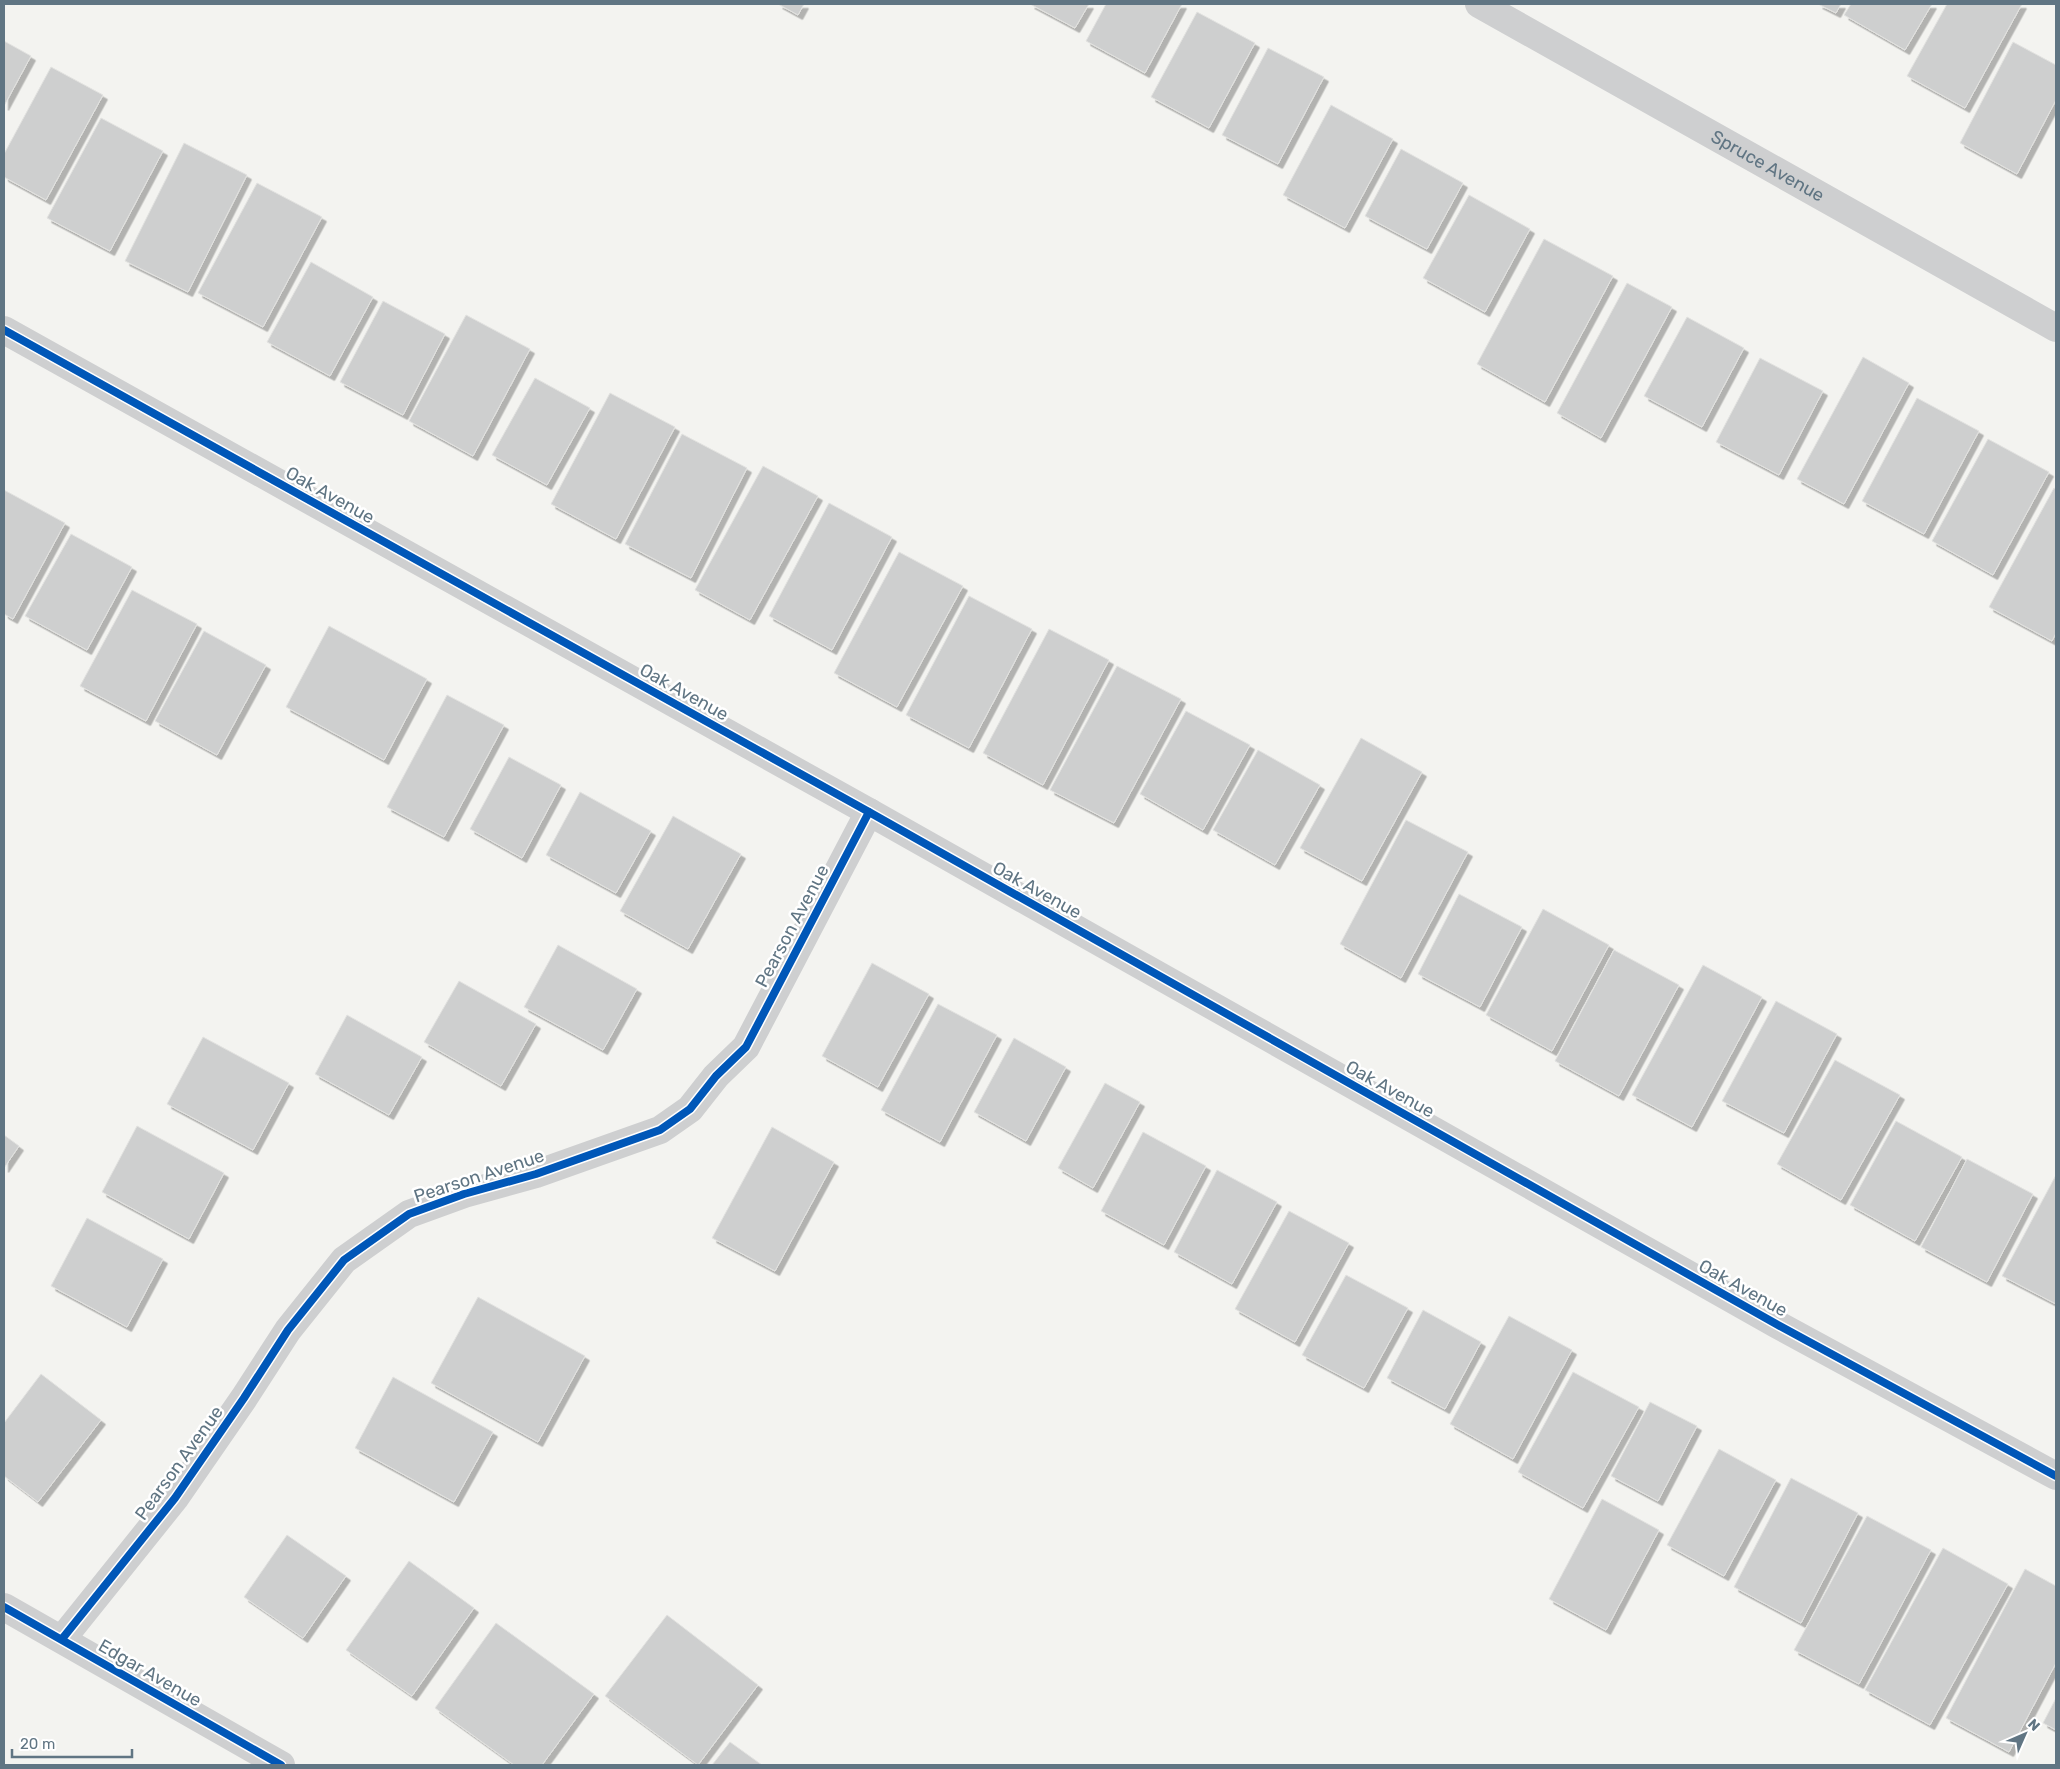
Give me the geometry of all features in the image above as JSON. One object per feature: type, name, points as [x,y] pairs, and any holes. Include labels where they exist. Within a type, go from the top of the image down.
[{"type":"street","name":"Spruce Avenue","points":[[1479,4],[2056,328]]},
{"type":"street","name":"Oak Avenue","points":[[4,330],[869,812],[1778,1325],[2056,1476]]},
{"type":"street","name":"Pearson Avenue","points":[[62,1639],[175,1498],[288,1330],[344,1260],[409,1214],[464,1194],[536,1174],[660,1130],[690,1109],[716,1076],[746,1047],[869,812]]},
{"type":"street","name":"Edgar Avenue","points":[[4,1607],[281,1765]]},
{"type":"building","points":[[778,4],[804,4],[798,15]]},
{"type":"building","points":[[1030,4],[1089,4],[1075,28]]},
{"type":"building","points":[[1106,4],[1182,4],[1145,73],[1086,41]]},
{"type":"building","points":[[1818,4],[1841,4],[1836,13]]},
{"type":"building","points":[[1851,4],[1932,4],[1905,50],[1844,15]]},
{"type":"building","points":[[1947,4],[2022,4],[1965,108],[1907,76]]},
{"type":"building","points":[[1197,12],[1255,43],[1209,128],[1151,97]]},
{"type":"building","points":[[4,41],[31,56],[4,106]]},
{"type":"building","points":[[2013,42],[2056,65],[2056,100],[2017,174],[1960,143]]},
{"type":"building","points":[[1268,48],[1324,77],[1278,164],[1222,135]]},
{"type":"building","points":[[51,67],[103,95],[46,200],[4,177],[4,154]]},
{"type":"building","points":[[1331,105],[1393,139],[1345,228],[1283,195]]},
{"type":"building","points":[[101,118],[163,151],[110,251],[47,218]]},
{"type":"building","points":[[184,143],[247,175],[188,292],[125,261]]},
{"type":"building","points":[[1401,149],[1463,183],[1427,249],[1365,216]]},
{"type":"building","points":[[257,183],[322,217],[263,327],[198,293]]},
{"type":"building","points":[[1469,195],[1530,229],[1485,312],[1423,278]]},
{"type":"building","points":[[1544,239],[1613,276],[1545,402],[1477,364]]},
{"type":"building","points":[[311,262],[373,297],[330,376],[267,342]]},
{"type":"building","points":[[1627,283],[1672,307],[1601,438],[1557,413]]},
{"type":"building","points":[[383,301],[445,334],[403,415],[340,382]]},
{"type":"building","points":[[466,315],[530,349],[473,456],[409,421]]},
{"type":"building","points":[[1687,317],[1744,348],[1702,427],[1644,396]]},
{"type":"building","points":[[1863,357],[1909,383],[1844,504],[1797,479]]},
{"type":"building","points":[[1760,358],[1823,391],[1779,475],[1716,442]]},
{"type":"building","points":[[535,378],[590,408],[547,485],[492,455]]},
{"type":"building","points":[[610,393],[675,427],[616,539],[551,504]]},
{"type":"building","points":[[1917,398],[1979,431],[1924,534],[1862,501]]},
{"type":"building","points":[[682,434],[747,468],[691,578],[625,544]]},
{"type":"building","points":[[1988,439],[2049,472],[1993,575],[1932,541]]},
{"type":"building","points":[[763,466],[818,496],[750,620],[695,590]]},
{"type":"building","points":[[2054,488],[2056,489],[2056,633],[2052,641],[1989,607]]},
{"type":"building","points":[[4,490],[65,523],[13,619],[4,614]]},
{"type":"building","points":[[829,503],[892,537],[832,650],[769,616]]},
{"type":"building","points":[[71,534],[132,567],[87,650],[25,616]]},
{"type":"building","points":[[899,552],[963,586],[897,707],[834,673]]},
{"type":"building","points":[[132,590],[197,624],[146,721],[80,686]]},
{"type":"building","points":[[969,596],[1032,629],[969,748],[906,715]]},
{"type":"building","points":[[329,626],[427,679],[384,760],[286,707]]},
{"type":"building","points":[[1049,629],[1109,660],[1043,785],[983,753]]},
{"type":"building","points":[[204,631],[266,665],[217,755],[155,721]]},
{"type":"building","points":[[1117,666],[1181,699],[1114,823],[1050,790]]},
{"type":"building","points":[[447,695],[504,725],[444,837],[387,807]]},
{"type":"building","points":[[1186,711],[1250,745],[1203,830],[1140,794]]},
{"type":"building","points":[[1361,738],[1422,772],[1362,881],[1300,848]]},
{"type":"building","points":[[1258,750],[1320,785],[1275,865],[1213,830]]},
{"type":"building","points":[[509,757],[561,785],[522,858],[470,829]]},
{"type":"building","points":[[580,792],[651,831],[616,893],[546,855]]},
{"type":"building","points":[[673,816],[741,854],[688,949],[620,911]]},
{"type":"building","points":[[1406,820],[1468,852],[1401,978],[1340,944]]},
{"type":"building","points":[[1459,894],[1522,927],[1480,1007],[1418,974]]},
{"type":"building","points":[[1543,909],[1609,945],[1552,1051],[1486,1015]]},
{"type":"building","points":[[558,945],[637,989],[603,1050],[524,1007]]},
{"type":"building","points":[[1614,950],[1679,985],[1619,1096],[1555,1061]]},
{"type":"building","points":[[872,963],[929,994],[878,1087],[822,1056]]},
{"type":"building","points":[[1703,965],[1762,997],[1692,1127],[1632,1095]]},
{"type":"building","points":[[459,981],[536,1024],[501,1086],[424,1042]]},
{"type":"building","points":[[1776,1001],[1837,1034],[1784,1133],[1722,1101]]},
{"type":"building","points":[[938,1004],[997,1035],[940,1142],[881,1110]]},
{"type":"building","points":[[347,1015],[422,1057],[389,1115],[315,1074]]},
{"type":"building","points":[[203,1037],[289,1083],[253,1150],[167,1104]]},
{"type":"building","points":[[1014,1038],[1066,1067],[1026,1141],[974,1112]]},
{"type":"building","points":[[1835,1060],[1900,1095],[1841,1200],[1777,1164]]},
{"type":"building","points":[[1105,1083],[1140,1102],[1093,1188],[1058,1168]]},
{"type":"building","points":[[1896,1121],[1962,1157],[1915,1241],[1850,1205]]},
{"type":"building","points":[[137,1126],[224,1173],[189,1239],[102,1192]]},
{"type":"building","points":[[772,1127],[834,1162],[775,1271],[712,1238]]},
{"type":"building","points":[[1143,1132],[1206,1166],[1164,1245],[1101,1211]]},
{"type":"building","points":[[4,1135],[19,1146],[4,1168]]},
{"type":"building","points":[[1967,1159],[2033,1194],[1987,1282],[1921,1247]]},
{"type":"building","points":[[1217,1170],[1277,1202],[1232,1284],[1174,1252]]},
{"type":"building","points":[[2056,1175],[2056,1304],[2002,1276]]},
{"type":"building","points":[[1289,1211],[1349,1243],[1295,1342],[1235,1309]]},
{"type":"building","points":[[87,1218],[163,1259],[127,1327],[51,1286]]},
{"type":"building","points":[[1346,1275],[1408,1308],[1364,1388],[1302,1355]]},
{"type":"building","points":[[478,1297],[585,1356],[538,1442],[431,1383]]},
{"type":"building","points":[[1423,1310],[1481,1342],[1445,1409],[1387,1378]]},
{"type":"building","points":[[1509,1316],[1572,1350],[1513,1459],[1450,1424]]},
{"type":"building","points":[[1573,1372],[1639,1407],[1583,1508],[1518,1472]]},
{"type":"building","points":[[41,1374],[101,1420],[38,1502],[4,1476],[4,1423]]},
{"type":"building","points":[[393,1377],[493,1432],[454,1502],[355,1448]]},
{"type":"building","points":[[1650,1402],[1697,1426],[1658,1501],[1611,1476]]},
{"type":"building","points":[[1719,1449],[1776,1480],[1724,1576],[1667,1545]]},
{"type":"building","points":[[1791,1478],[1858,1513],[1801,1623],[1734,1587]]},
{"type":"building","points":[[1602,1499],[1659,1530],[1606,1630],[1549,1599]]},
{"type":"building","points":[[1867,1516],[1931,1550],[1859,1684],[1794,1650]]},
{"type":"building","points":[[287,1535],[346,1576],[303,1638],[244,1597]]},
{"type":"building","points":[[1943,1548],[2008,1584],[1930,1725],[1865,1690]]},
{"type":"building","points":[[409,1561],[474,1608],[412,1696],[346,1650]]},
{"type":"building","points":[[2025,1569],[2056,1586],[2056,1663],[2009,1752],[1946,1718]]},
{"type":"building","points":[[667,1615],[758,1685],[698,1765],[605,1696]]},
{"type":"building","points":[[496,1623],[594,1694],[542,1765],[514,1765],[435,1708]]},
{"type":"building","points":[[2056,1698],[2056,1730],[2043,1723]]},
{"type":"building","points":[[730,1742],[762,1765],[712,1765]]},
{"type":"cycle path","points":[[4,330],[869,812],[1778,1325],[2056,1476]]},
{"type":"cycle path","points":[[62,1639],[175,1498],[288,1330],[344,1260],[409,1214],[464,1194],[536,1174],[660,1130],[690,1109],[716,1076],[746,1047],[869,812]]},
{"type":"cycle path","points":[[4,1607],[281,1765]]}]
